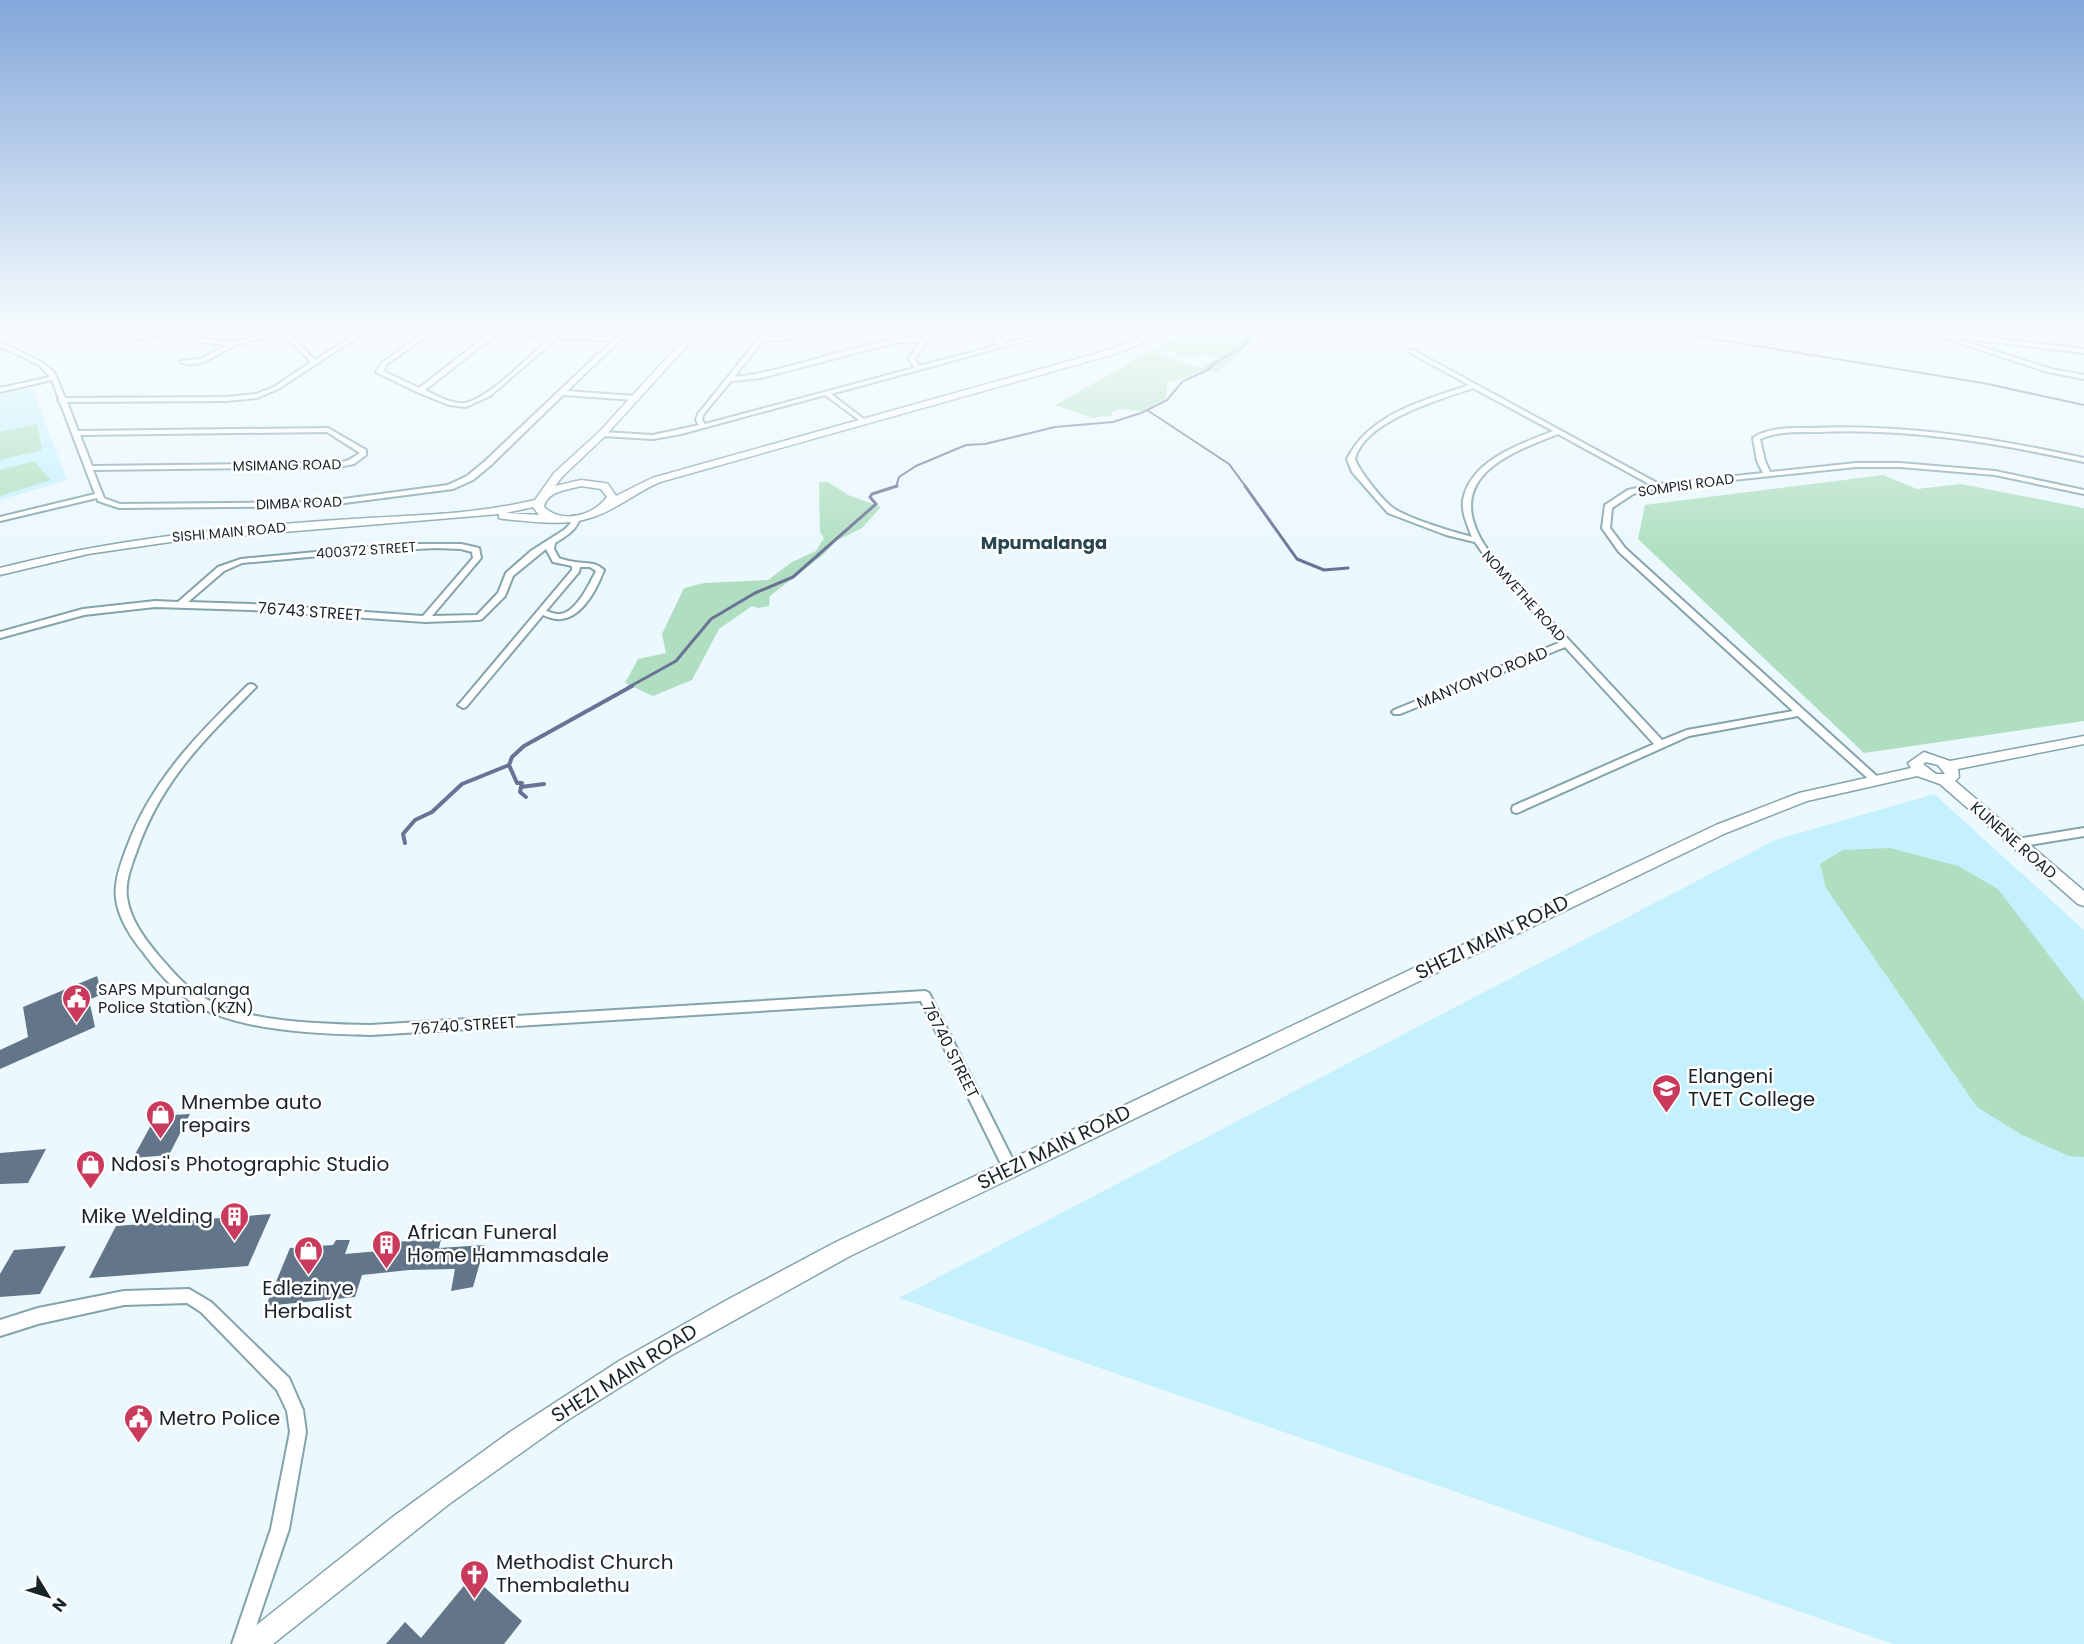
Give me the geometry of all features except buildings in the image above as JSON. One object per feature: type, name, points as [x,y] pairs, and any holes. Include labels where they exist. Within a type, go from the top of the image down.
[{"type":"street","points":[[0,519],[100,495],[63,404]]},
{"type":"street","name":"DIMBA ROAD","points":[[100,495],[106,503],[119,506],[297,505],[340,502],[450,487],[477,472],[550,404]]},
{"type":"street","points":[[560,518],[542,513],[538,508],[541,499],[558,476],[631,404]]},
{"type":"street","points":[[703,426],[699,420],[700,415],[709,404]]},
{"type":"street","points":[[602,434],[652,436],[703,426],[786,404]]},
{"type":"street","points":[[840,404],[863,421]]},
{"type":"street","points":[[602,509],[637,488],[656,480],[925,404]]},
{"type":"street","points":[[1427,404],[1395,416],[1357,445],[1351,459],[1355,470],[1391,511],[1449,533],[1476,540]]},
{"type":"street","points":[[1509,404],[1658,486]]},
{"type":"street","points":[[1768,475],[1761,461],[1756,438],[1771,433],[1832,429],[1890,429],[1952,435],[2084,460]]},
{"type":"street","name":"MSIMANG ROAD","points":[[75,432],[328,430],[364,451],[364,454],[351,462],[338,465],[89,468]]},
{"type":"street","name":"NOMVETHE ROAD","points":[[1559,431],[1504,453],[1483,468],[1473,481],[1466,502],[1468,519],[1476,540],[1498,569],[1660,744]]},
{"type":"street","points":[[580,455],[570,474],[581,483],[619,484],[656,480]]},
{"type":"street","name":"SOMPISI ROAD","points":[[1876,780],[1800,714],[1611,537],[1605,518],[1612,504],[1630,492],[1658,486],[1875,464],[1938,466],[2004,475],[2084,492]]},
{"type":"street","name":"SISHI MAIN ROAD","points":[[0,572],[97,548],[167,537],[509,509],[541,499],[559,488],[581,483]]},
{"type":"street","points":[[594,484],[604,486],[612,496],[602,509]]},
{"type":"street","name":"SISHI MAIN ROAD","points":[[461,514],[576,518],[602,509]]},
{"type":"street","name":"76743 STREET","points":[[0,635],[83,612],[181,604],[425,619],[479,617],[502,594],[508,575],[571,529],[576,518]]},
{"type":"street","points":[[543,613],[560,617],[577,608],[597,580],[600,570],[597,567],[556,560],[550,549],[551,542]]},
{"type":"street","name":"400372 STREET","points":[[181,604],[221,568],[241,561],[416,546],[465,545],[476,550],[477,558],[425,619]]},
{"type":"street","points":[[464,705],[522,631],[543,613],[572,575],[576,565]]},
{"type":"street","name":"MANYONYO ROAD","points":[[1397,712],[1567,643]]},
{"type":"street","name":"76740 STREET","points":[[251,687],[182,755],[153,800],[135,834],[124,872],[121,894],[144,947],[180,985],[208,1006],[284,1024],[371,1030],[925,996],[1010,1168]]},
{"type":"street","points":[[1517,809],[1660,744],[1709,727],[1800,714]]},
{"type":"street","points":[[1946,773],[2084,740]]},
{"type":"street","name":"SHEZI MAIN ROAD","points":[[253,1644],[371,1549],[558,1413],[714,1318],[843,1250],[1721,829],[1803,797],[1919,771],[1915,763],[1924,757],[1937,760],[1946,773]]},
{"type":"street","name":"KUNENE ROAD","points":[[1946,773],[2017,843],[2084,900]]},
{"type":"street","points":[[2017,843],[2084,832]]},
{"type":"street","points":[[0,1328],[38,1316],[124,1298],[189,1296],[206,1306],[283,1384],[295,1410],[298,1432],[280,1529],[241,1644]]},
{"type":"shaded area","points":[[0,404],[38,404],[67,480],[0,500]]},
{"type":"shaded area","name":"Elangeni TVET College","points":[[1934,794],[2084,930],[2084,1644],[1893,1644],[899,1298],[1775,840]]},
{"type":"green space","points":[[1155,404],[1141,411],[1120,409],[1112,412],[1112,415],[1093,418],[1055,405]]},
{"type":"green space","points":[[37,424],[42,450],[0,460],[0,432]]},
{"type":"green space","points":[[34,461],[51,480],[0,496],[0,470]]},
{"type":"green space","points":[[1883,475],[1917,489],[1961,484],[2084,508],[2084,721],[1864,753],[1638,539],[1645,505]]},
{"type":"green space","points":[[819,482],[828,482],[848,495],[881,507],[862,528],[836,541],[824,554],[770,596],[769,606],[759,608],[752,606],[719,629],[692,680],[653,696],[625,683],[638,659],[666,653],[662,634],[684,588],[704,583],[768,580],[792,562],[816,551],[824,538],[820,532]]},
{"type":"green space","points":[[1890,848],[1958,866],[1998,889],[2084,1001],[2084,1157],[2069,1156],[2022,1135],[1977,1107],[1826,888],[1820,864],[1843,850]]},
{"type":"waterway","points":[[1147,410],[1160,404]]},
{"type":"waterway","points":[[2078,404],[2084,405]]},
{"type":"waterway","points":[[896,486],[899,477],[916,466],[966,445],[985,444],[1055,427],[1113,422],[1147,410]]},
{"type":"waterway","points":[[1147,410],[1229,464],[1246,487]]},
{"type":"waterway","points":[[629,687],[676,661],[711,619],[755,593],[793,577],[876,504],[870,497],[872,494],[896,486]]},
{"type":"waterway","points":[[1245,486],[1297,559],[1324,570],[1348,568]]},
{"type":"waterway","points":[[509,765],[512,757],[524,746],[632,686]]},
{"type":"waterway","points":[[405,843],[403,834],[415,820],[432,812],[462,784],[509,765]]},
{"type":"waterway","points":[[509,765],[517,783],[522,783],[521,787]]},
{"type":"waterway","points":[[521,787],[544,784]]},
{"type":"waterway","points":[[521,787],[520,792],[526,797]]},
{"type":"place","name":"SAPS Mpumalanga Police Station (KZN)","points":[[77,1024]]},
{"type":"place","name":"Elangeni TVET College","points":[[1667,1114]]},
{"type":"place","name":"Mnembe auto repairs","points":[[160,1140]]},
{"type":"place","name":"Ndosi's Photographic Studio","points":[[90,1190]]},
{"type":"place","name":"Mike Welding","points":[[234,1242]]},
{"type":"place","name":"African Funeral Home Hammasdale","points":[[386,1270]]},
{"type":"place","name":"Edlezinye Herbalist","points":[[308,1276]]},
{"type":"place","name":"Metro Police","points":[[138,1444]]},
{"type":"place","name":"Methodist Church Thembalethu","points":[[475,1600]]},
{"type":"district","name":"Mpumalanga","points":[[1044,543]]}]
